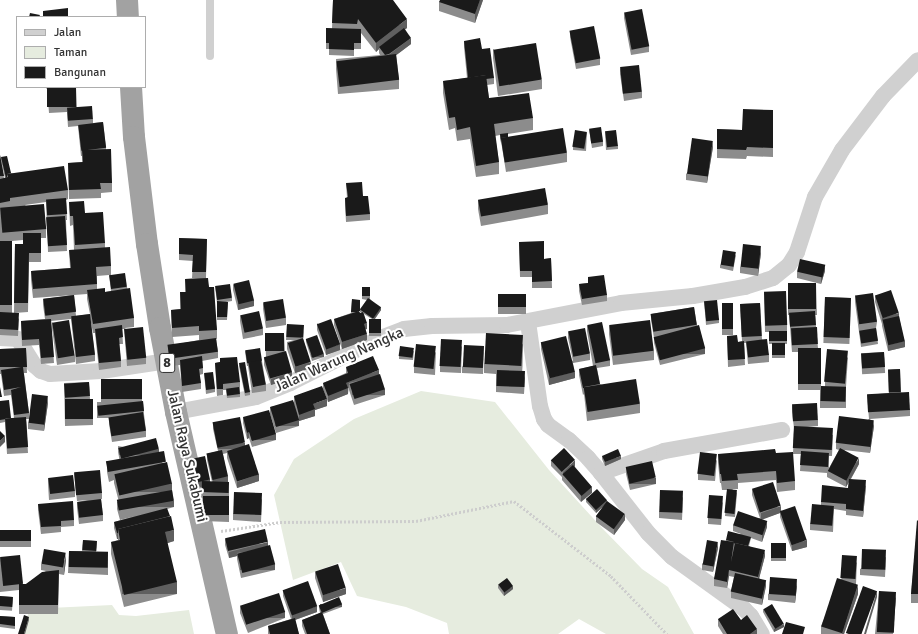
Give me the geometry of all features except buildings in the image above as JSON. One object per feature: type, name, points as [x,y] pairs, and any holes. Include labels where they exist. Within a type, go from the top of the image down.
[{"type":"highway","points":[[127,0],[128,16]]},
{"type":"highway","name":"Jalan Raya Sukabumi","points":[[131,88],[134,137],[147,244],[167,361],[176,412],[227,634]]},
{"type":"street","name":"Jalan Warung Nangka","points":[[176,412],[256,396],[290,383],[378,339],[404,329],[432,326],[495,326],[528,322],[615,304],[693,296],[745,287],[764,282],[779,274],[789,265],[797,252],[815,196],[838,156],[883,96],[918,60]]},
{"type":"street","points":[[528,322],[540,406],[544,419],[555,431],[579,449],[601,473],[648,533],[672,557],[744,609],[751,616],[762,634]]},
{"type":"street","points":[[0,338],[18,339],[34,365],[41,371],[50,374],[100,371],[167,361]]},
{"type":"street","points":[[601,473],[664,451],[782,430]]},
{"type":"lane","points":[[210,0],[210,56]]},
{"type":"path","points":[[213,532],[280,522],[416,521],[514,501],[611,576],[667,634]]},
{"type":"green space","points":[[421,391],[495,402],[549,470],[603,529],[642,569],[668,587],[694,634],[606,634],[579,619],[558,634],[449,634],[447,623],[406,607],[357,596],[341,562],[293,580],[274,495],[294,459],[354,419]]},
{"type":"green space","points":[[112,605],[119,615],[136,616],[189,610],[194,634],[24,634],[29,609]]}]
